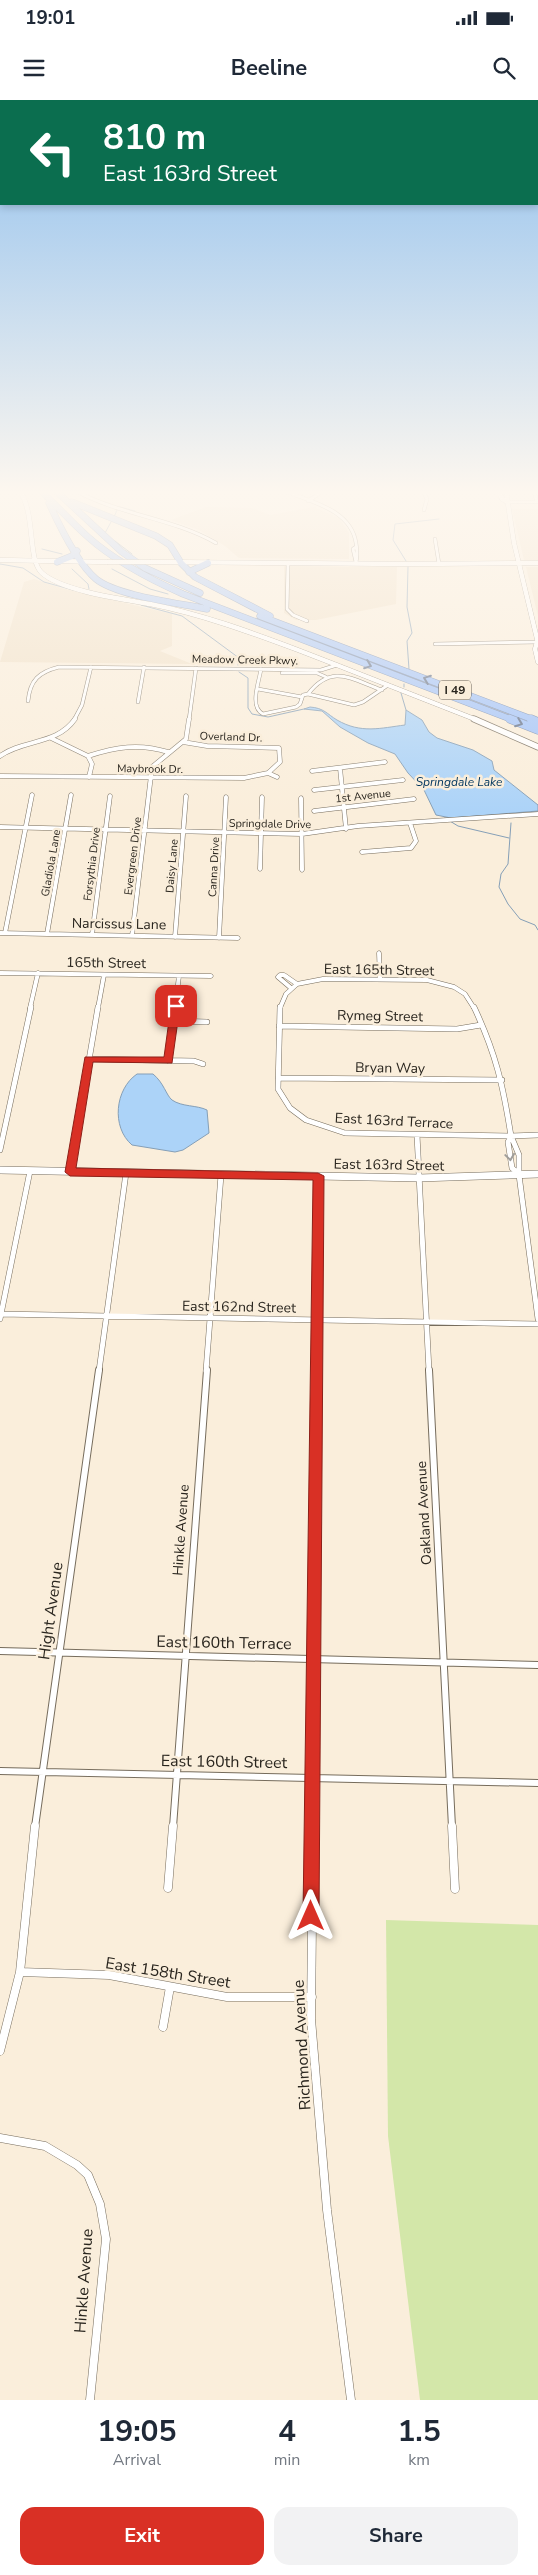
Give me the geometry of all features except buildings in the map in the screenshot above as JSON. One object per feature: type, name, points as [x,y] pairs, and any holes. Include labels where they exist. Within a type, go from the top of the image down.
[{"type":"highway","points":[[161,598],[245,618]]},
{"type":"highway","name":"I 49","points":[[195,598],[538,730]]},
{"type":"highway","name":"I 49","points":[[211,598],[538,722]]},
{"type":"highway","points":[[234,598],[286,623],[372,658]]},
{"type":"street","points":[[120,598],[220,622],[388,685],[520,737],[538,747]]},
{"type":"street","points":[[287,598],[287,609],[292,615],[307,621]]},
{"type":"street","points":[[527,598],[538,642],[535,649],[538,662]]},
{"type":"street","points":[[435,644],[538,642]]},
{"type":"street","name":"Meadow Creek Pkwy.","points":[[28,701],[31,682],[45,671],[66,666],[321,670],[337,665]]},
{"type":"street","points":[[0,756],[10,750],[51,738],[77,719],[81,712],[91,666]]},
{"type":"street","points":[[138,702],[144,667]]},
{"type":"street","points":[[150,778],[154,763],[183,742],[188,728],[196,668]]},
{"type":"street","points":[[261,669],[255,704],[261,713],[269,714],[296,707],[300,704],[302,697]]},
{"type":"street","points":[[282,673],[326,676],[340,674],[382,690]]},
{"type":"street","points":[[258,689],[302,697],[308,694],[314,684],[326,676]]},
{"type":"street","points":[[308,694],[354,705],[363,702],[388,685]]},
{"type":"street","points":[[51,738],[88,756],[92,764],[89,777]]},
{"type":"street","name":"Overland Dr.","points":[[183,742],[207,746],[279,748],[280,762],[268,773]]},
{"type":"street","points":[[88,756],[131,745],[148,746],[168,752]]},
{"type":"street","points":[[312,771],[385,762]]},
{"type":"street","points":[[340,768],[346,829]]},
{"type":"street","points":[[268,773],[277,777]]},
{"type":"street","name":"Maybrook Dr.","points":[[0,776],[244,778],[268,773]]},
{"type":"street","name":"Evergreen Drive","points":[[132,936],[150,778]]},
{"type":"street","points":[[314,790],[403,780]]},
{"type":"street","points":[[2,933],[32,795]]},
{"type":"street","name":"Gladiola Lane","points":[[47,934],[71,795]]},
{"type":"street","name":"Forsythia Drive","points":[[92,935],[110,796]]},
{"type":"street","name":"Daisy Lane","points":[[175,937],[186,796]]},
{"type":"street","name":"Canna Drive","points":[[220,938],[226,797]]},
{"type":"street","points":[[260,868],[262,797]]},
{"type":"street","points":[[302,798],[302,870]]},
{"type":"street","name":"1st Avenue","points":[[314,811],[414,799]]},
{"type":"street","name":"Springdale Drive","points":[[0,827],[302,834],[358,826],[538,814]]},
{"type":"street","points":[[362,852],[410,848],[416,841],[410,823]]},
{"type":"street","name":"Narcissus Lane","points":[[2,933],[238,938]]},
{"type":"street","points":[[379,953],[380,979]]},
{"type":"street","name":"165th Street","points":[[0,973],[211,976]]},
{"type":"street","points":[[0,1150],[38,974]]},
{"type":"street","points":[[70,1172],[104,974]]},
{"type":"street","points":[[278,1078],[280,1004],[291,988],[278,977],[284,975],[297,984]]},
{"type":"street","points":[[169,1061],[179,976]]},
{"type":"street","name":"East 165th Street","points":[[291,988],[297,984],[323,979],[427,980],[454,987],[465,994],[481,1025]]},
{"type":"street","points":[[174,1021],[208,1022]]},
{"type":"street","points":[[481,1025],[492,1044],[502,1080],[511,1136],[516,1142],[521,1168],[520,1175],[538,1319]]},
{"type":"street","name":"Rymeg Street","points":[[279,1026],[457,1029],[481,1025]]},
{"type":"street","points":[[89,1059],[194,1061],[203,1064]]},
{"type":"street","name":"Bryan Way","points":[[278,1078],[502,1080]]},
{"type":"street","name":"East 163rd Terrace","points":[[278,1078],[278,1089],[284,1102],[293,1113],[324,1129],[345,1133],[538,1135]]},
{"type":"street","name":"Oakland Avenue","points":[[417,1135],[456,1890]]},
{"type":"street","points":[[511,1136],[508,1142],[512,1168],[520,1175]]},
{"type":"street","name":"East 163rd Street","points":[[0,1170],[419,1178],[538,1174]]},
{"type":"street","points":[[0,1316],[30,1171]]},
{"type":"street","name":"Hight Avenue","points":[[0,2051],[20,1972],[28,1879],[126,1173]]},
{"type":"street","name":"Hinkle Avenue","points":[[168,1888],[221,1175]]},
{"type":"street","name":"Richmond Avenue","points":[[318,1176],[311,2019],[328,2210],[351,2400]]},
{"type":"street","name":"East 162nd Street","points":[[0,1316],[106,1316],[538,1324]]},
{"type":"street","name":"East 160th Terrace","points":[[0,1651],[538,1664]]},
{"type":"street","name":"East 160th Street","points":[[0,1771],[538,1783]]},
{"type":"street","name":"East 158th Street","points":[[20,1972],[109,1975],[227,1998],[312,1998]]},
{"type":"street","points":[[163,2027],[170,1987]]},
{"type":"street","name":"Hinkle Avenue","points":[[0,2138],[28,2141],[59,2153],[88,2175],[100,2204],[106,2239],[90,2400]]},
{"type":"shaded area","points":[[19,598],[105,598],[172,614],[172,646],[160,651],[192,664],[0,662]]},
{"type":"shaded area","points":[[284,598],[396,598],[396,604],[316,620],[296,620],[284,613]]},
{"type":"shaded area","points":[[534,598],[538,598],[538,616]]},
{"type":"green space","points":[[386,1920],[538,1925],[538,2400],[420,2400],[388,2136]]},
{"type":"water","name":"Springdale Lake","points":[[310,707],[322,710],[346,724],[363,729],[405,725],[406,710],[422,720],[429,732],[437,738],[473,750],[492,761],[494,770],[538,805],[538,811],[451,818],[436,815],[424,790],[408,773],[395,754],[368,743],[340,727],[322,711],[304,709]]},
{"type":"water","points":[[137,1074],[153,1074],[160,1081],[172,1100],[180,1104],[207,1110],[209,1133],[183,1150],[175,1152],[132,1145],[125,1137],[121,1128],[118,1108],[124,1089]]},
{"type":"waterway","points":[[407,598],[412,633],[407,641],[409,669]]},
{"type":"waterway","points":[[141,605],[182,616],[239,658],[238,665]]},
{"type":"waterway","points":[[239,672],[248,678],[248,708],[252,714],[268,717],[304,709]]},
{"type":"waterway","points":[[401,693],[406,710]]},
{"type":"waterway","points":[[445,818],[458,826],[509,838]]},
{"type":"waterway","points":[[511,823],[508,864],[501,874],[499,887],[508,904],[520,919],[535,925],[538,930]]},
{"type":"route","points":[[176,1006],[169,1061],[89,1059],[70,1172],[318,1176],[311,1916]]}]
